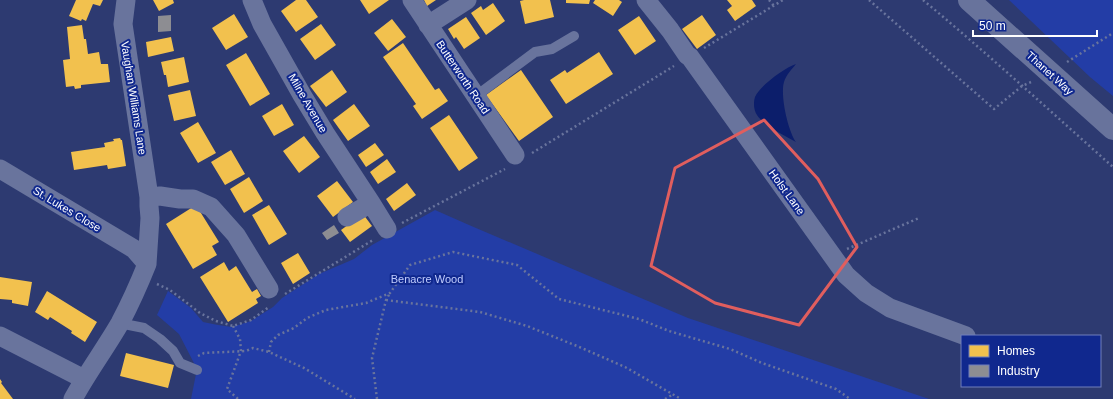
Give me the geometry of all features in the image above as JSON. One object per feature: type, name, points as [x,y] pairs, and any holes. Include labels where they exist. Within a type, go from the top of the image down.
[{"type":"main road","name":"Thanet Way","points":[[969,0],[1113,129]]},
{"type":"street","name":"Vaughan Williams Lane","points":[[126,0],[123,24],[149,197],[148,206],[150,218],[144,271]]},
{"type":"street","name":"Milne Avenue","points":[[252,0],[262,24],[302,95],[371,203],[387,231]]},
{"type":"street","name":"Butterworth Road","points":[[412,0],[476,96],[515,160]]},
{"type":"street","points":[[428,25],[467,0]]},
{"type":"street","name":"Holst Lane","points":[[647,0],[690,57],[846,275],[866,293],[890,308],[963,335]]},
{"type":"street","name":"St. Lukes Close","points":[[0,169],[134,249],[144,271]]},
{"type":"street","points":[[149,197],[160,196],[193,199],[211,207],[236,235],[275,296]]},
{"type":"street","points":[[347,217],[371,203]]},
{"type":"street","points":[[72,399],[120,323],[144,271]]},
{"type":"street","points":[[0,336],[84,379]]},
{"type":"lane","points":[[476,96],[535,52],[552,49],[574,36]]},
{"type":"lane","points":[[120,323],[144,328],[160,339],[173,351],[180,363],[198,370]]},
{"type":"path","points":[[769,0],[774,6]]},
{"type":"path","points":[[144,271],[200,313],[216,321],[233,326],[251,320],[275,296],[387,231],[515,160],[690,57],[783,0]]},
{"type":"path","points":[[869,0],[994,108],[1022,86],[1050,73],[1113,33]]},
{"type":"path","points":[[923,0],[982,50],[1113,167]]},
{"type":"path","points":[[832,255],[919,218]]},
{"type":"path","points":[[377,399],[372,358],[386,300],[410,266],[453,252],[517,265],[559,299],[639,319],[668,331],[730,349],[762,363],[836,389],[850,399]]},
{"type":"path","points":[[269,352],[271,342],[278,335],[294,328],[307,318],[326,310],[366,303],[390,293]]},
{"type":"path","points":[[386,300],[480,312],[528,326],[625,367],[681,399]]},
{"type":"path","points":[[233,326],[240,339],[241,351],[227,388],[238,399]]},
{"type":"path","points":[[180,363],[204,353],[246,351],[253,348],[269,352],[304,368],[355,399]]},
{"type":"path","points":[[665,399],[672,395]]},
{"type":"highlighted area","points":[[764,120],[818,179],[857,247],[799,325],[715,303],[651,266],[675,168]]},
{"type":"green space","points":[[1009,0],[1113,0],[1113,96],[1090,77]]},
{"type":"green space","name":"Benacre Wood","points":[[435,210],[688,318],[929,399],[191,399],[197,369],[179,334],[157,315],[168,291],[191,308],[203,322],[232,327],[251,321],[273,307],[282,298],[319,274],[354,259],[372,245]]},
{"type":"shaded area","points":[[796,64],[786,77],[783,95],[790,130],[796,142],[764,123],[756,113],[754,104],[755,97],[767,83],[785,69]]},
{"type":"building: Homes","points":[[76,0],[103,0],[100,6],[93,4],[86,21],[82,19],[81,21],[69,16]]},
{"type":"building: Homes","points":[[153,0],[173,0],[174,3],[159,11]]},
{"type":"building: Homes","points":[[296,0],[306,0],[318,17],[296,32],[281,11]]},
{"type":"building: Homes","points":[[360,0],[389,0],[369,14]]},
{"type":"building: Homes","points":[[424,0],[436,0],[427,6]]},
{"type":"building: Homes","points":[[550,0],[554,17],[525,24],[520,1]]},
{"type":"building: Homes","points":[[566,0],[590,0],[589,4],[566,3]]},
{"type":"building: Homes","points":[[595,0],[619,0],[622,2],[613,16],[593,3]]},
{"type":"building: Homes","points":[[727,0],[752,0],[756,6],[735,21],[727,10],[732,6]]},
{"type":"building: Homes","points":[[493,3],[505,21],[486,35],[471,13],[481,6],[483,10]]},
{"type":"building: Homes","points":[[234,14],[248,37],[226,50],[212,28]]},
{"type":"building: Homes","points":[[702,15],[716,35],[697,49],[682,29]]},
{"type":"building: Homes","points":[[639,16],[656,41],[635,55],[618,30]]},
{"type":"building: Homes","points":[[466,17],[480,38],[464,49],[456,37],[454,39],[448,29]]},
{"type":"building: Homes","points":[[392,19],[406,37],[388,51],[374,33]]},
{"type":"building: Homes","points":[[321,24],[336,45],[315,60],[300,39]]},
{"type":"building: Homes","points":[[82,25],[88,54],[99,52],[101,64],[108,64],[110,82],[81,85],[81,88],[75,89],[74,86],[66,87],[63,60],[70,59],[67,27]]},
{"type":"building: Homes","points":[[171,37],[174,51],[148,57],[146,42]]},
{"type":"building: Homes","points":[[403,43],[435,90],[439,88],[448,101],[422,119],[413,106],[416,104],[383,57]]},
{"type":"building: Homes","points":[[599,52],[613,74],[566,104],[550,80],[565,70],[567,73]]},
{"type":"building: Homes","points":[[246,53],[270,94],[250,106],[226,65]]},
{"type":"building: Homes","points":[[184,57],[189,82],[168,87],[166,75],[164,75],[161,62]]},
{"type":"building: Homes","points":[[332,70],[347,92],[326,107],[310,86]]},
{"type":"building: Homes","points":[[521,70],[553,117],[519,141],[486,95]]},
{"type":"building: Homes","points":[[190,90],[196,116],[174,121],[168,95]]},
{"type":"building: Homes","points":[[282,104],[294,125],[274,136],[262,116]]},
{"type":"building: Homes","points":[[354,104],[370,126],[348,141],[333,120]]},
{"type":"building: Homes","points":[[449,115],[478,158],[459,171],[430,128]]},
{"type":"building: Homes","points":[[198,122],[216,153],[198,163],[180,133]]},
{"type":"building: Homes","points":[[304,136],[320,157],[299,173],[283,151]]},
{"type":"building: Homes","points":[[120,138],[122,140],[126,166],[108,169],[107,165],[74,170],[71,152],[105,147],[104,143]]},
{"type":"building: Homes","points":[[375,143],[384,155],[366,167],[358,155]]},
{"type":"building: Homes","points":[[231,150],[245,174],[225,185],[211,162]]},
{"type":"building: Homes","points":[[387,159],[396,172],[378,184],[370,172]]},
{"type":"building: Homes","points":[[249,177],[263,201],[244,213],[230,189]]},
{"type":"building: Homes","points":[[337,181],[353,202],[333,217],[317,196]]},
{"type":"building: Homes","points":[[407,183],[416,195],[394,211],[386,199]]},
{"type":"building: Homes","points":[[196,205],[219,242],[212,246],[217,255],[193,269],[166,224]]},
{"type":"building: Homes","points":[[269,205],[287,234],[269,245],[252,215]]},
{"type":"building: Homes","points":[[363,214],[372,226],[350,242],[341,230]]},
{"type":"building: Homes","points":[[298,253],[310,273],[293,284],[281,263]]},
{"type":"building: Homes","points":[[224,262],[229,271],[236,266],[252,292],[257,289],[261,296],[256,299],[258,303],[228,322],[200,277]]},
{"type":"building: Homes","points":[[0,277],[32,282],[28,306],[12,303],[12,300],[0,299]]},
{"type":"building: Homes","points":[[47,291],[97,322],[85,342],[71,333],[72,331],[50,317],[48,320],[35,312]]},
{"type":"building: Homes","points":[[126,353],[174,365],[168,388],[120,376]]},
{"type":"building: Homes","points":[[0,379],[2,382],[1,383],[13,399],[0,399]]},
{"type":"building: Industry","points":[[171,15],[171,31],[158,32],[158,16]]},
{"type":"building: Industry","points":[[334,225],[339,233],[327,240],[322,233]]}]
